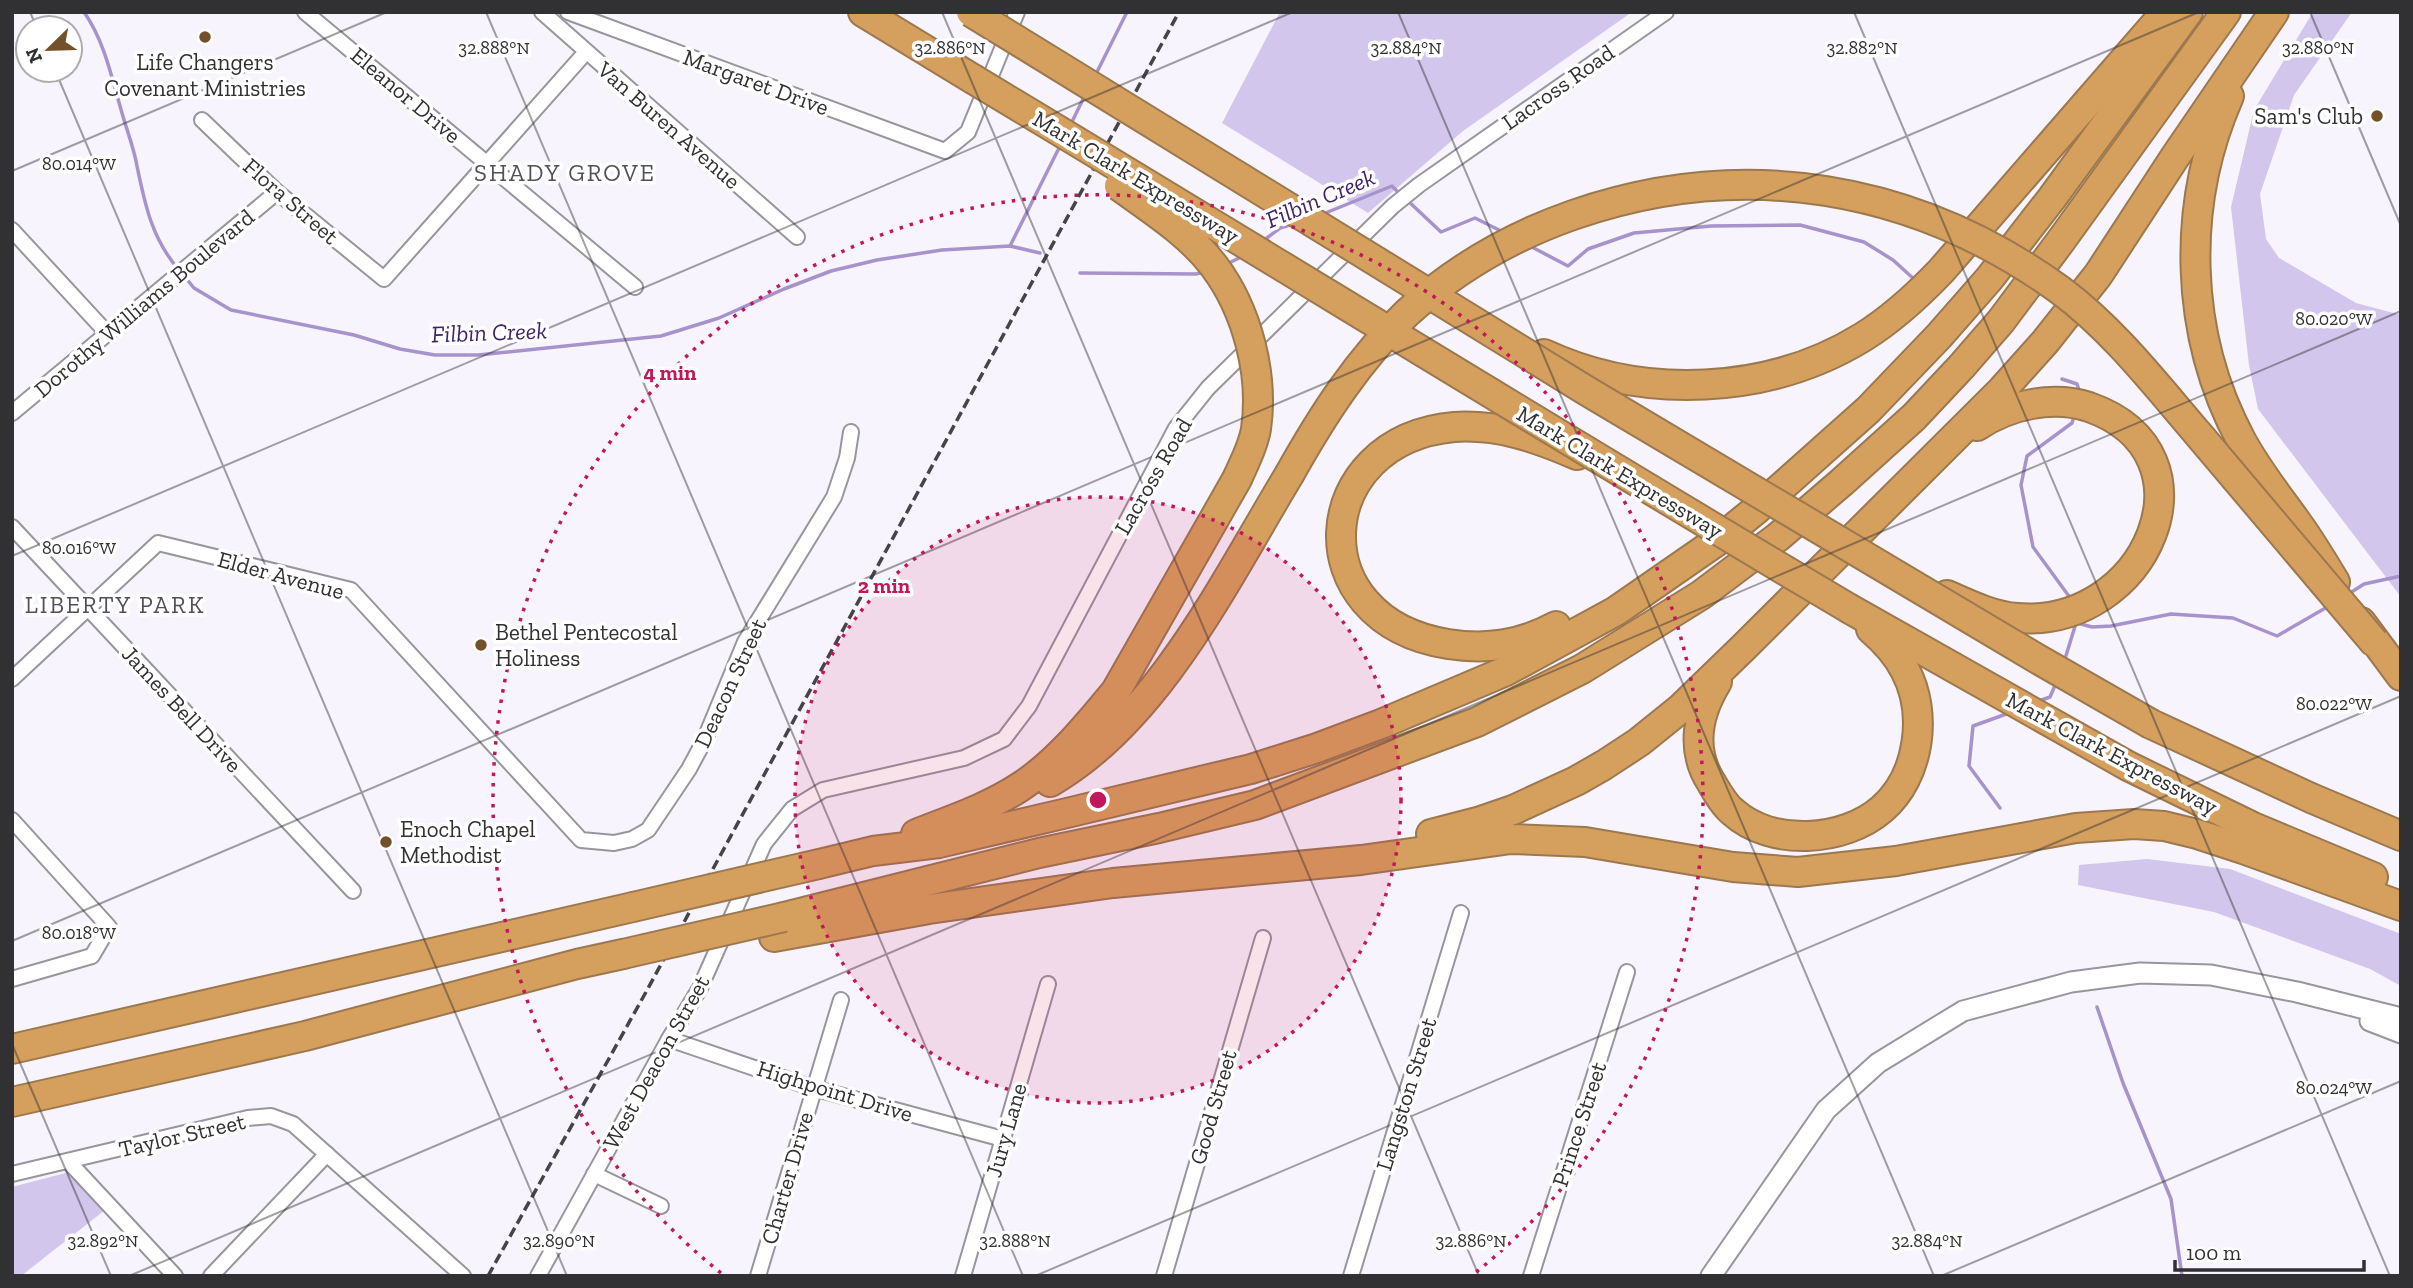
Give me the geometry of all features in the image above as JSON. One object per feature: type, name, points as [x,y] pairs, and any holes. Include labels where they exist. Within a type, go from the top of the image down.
[{"type":"highway","name":"Mark Clark Expressway","points":[[863,12],[1621,474],[1850,609],[2128,766],[2253,827],[2401,887]]},
{"type":"highway","name":"Mark Clark Expressway","points":[[971,12],[1587,391],[1874,563],[2151,724],[2311,798],[2401,836]]},
{"type":"highway","points":[[1489,329],[1574,368],[1608,377],[1670,385],[1725,383],[1778,372],[1838,351],[1864,337],[1900,310],[1941,271],[2166,12]]},
{"type":"highway","points":[[12,1049],[873,851],[939,843],[1251,769],[1381,724],[1506,671],[1616,611],[1720,539],[1868,410],[1940,336],[1989,279],[2052,198],[2188,12]]},
{"type":"highway","points":[[779,928],[1039,853],[1255,805],[1477,722],[1582,669],[1701,595],[1778,537],[1842,482],[1914,417],[1961,367],[2001,321],[2060,242],[2226,12]]},
{"type":"highway","points":[[1288,866],[1481,821],[1513,810],[1576,781],[1639,742],[1680,709],[2026,365],[2098,275],[2274,12]]},
{"type":"highway","points":[[2255,41],[2227,99],[2209,155],[2197,216],[2194,243],[2195,282],[2203,334],[2227,412],[2253,460],[2374,642]]},
{"type":"highway","points":[[873,851],[987,805],[1020,787],[1045,767],[1092,720],[1116,691],[1237,479],[1256,431],[1258,406],[1252,356],[1239,312],[1213,264],[1166,220],[973,79]]},
{"type":"highway","points":[[924,831],[975,819],[1006,806],[1065,771],[1120,725],[1162,678],[1196,628],[1310,436],[1352,373],[1409,312],[1447,280],[1519,237],[1597,206],[1662,191],[1729,184],[1810,187],[1867,198],[1956,229],[2019,262],[2062,292],[2115,340],[2401,676]]},
{"type":"highway","points":[[1874,563],[1999,616],[2046,617],[2085,606],[2098,599],[2134,569],[2146,551],[2158,513],[2159,495],[2149,456],[2130,429],[2114,418],[2077,403],[2039,403],[2002,412],[1945,447]]},
{"type":"highway","points":[[1621,474],[1520,433],[1456,427],[1425,432],[1396,445],[1360,476],[1344,510],[1341,524],[1343,557],[1349,576],[1365,603],[1380,617],[1413,635],[1462,646],[1486,648],[1529,639],[1687,562]]},
{"type":"highway","points":[[1744,646],[1705,701],[1699,720],[1700,760],[1708,779],[1733,813],[1768,830],[1802,837],[1848,827],[1882,809],[1893,796],[1911,766],[1918,729],[1917,708],[1906,672],[1896,654],[1850,609]]},
{"type":"highway","points":[[12,1102],[305,1035],[623,954],[779,928],[1073,889],[1361,860],[1511,839],[1550,839],[1596,844],[1733,867],[1798,872],[1884,863],[2076,828],[2134,824],[2164,826],[2197,834],[2401,906]]},
{"type":"street","name":"Eleanor Drive","points":[[305,12],[635,287]]},
{"type":"street","name":"Van Buren Avenue","points":[[542,12],[797,237]]},
{"type":"street","name":"Margaret Drive","points":[[568,12],[945,151],[968,132],[1017,12]]},
{"type":"street","name":"Lacross Road","points":[[764,844],[792,809],[823,789],[964,758],[1004,739],[1029,706],[1176,428],[1208,388],[1393,206],[1666,12]]},
{"type":"street","points":[[488,163],[586,52]]},
{"type":"street","name":"Flora Street","points":[[202,120],[277,192],[384,279],[488,163]]},
{"type":"street","name":"Dorothy Williams Boulevard","points":[[12,413],[277,192]]},
{"type":"street","points":[[12,230],[107,333]]},
{"type":"street","name":"Deacon Street","points":[[581,840],[614,843],[632,839],[648,830],[682,779],[704,741],[745,642],[834,497],[851,432]]},
{"type":"street","name":"James Bell Drive","points":[[12,527],[353,891]]},
{"type":"street","name":"Elder Avenue","points":[[12,679],[158,543],[351,590],[581,840]]},
{"type":"street","points":[[12,820],[109,927],[92,956],[12,979]]},
{"type":"street","name":"West Deacon Street","points":[[538,1276],[669,1038],[700,988],[764,844]]},
{"type":"street","name":"Langston Street","points":[[1351,1276],[1461,913]]},
{"type":"street","name":"Good Street","points":[[1164,1276],[1263,938]]},
{"type":"street","name":"Prince Street","points":[[1531,1276],[1627,972]]},
{"type":"street","points":[[1712,1276],[1826,1110],[1878,1063],[1964,1011],[2071,982],[2140,973],[2211,975],[2297,992],[2401,1018]]},
{"type":"street","name":"Jury Lane","points":[[963,1276],[1048,984]]},
{"type":"street","points":[[2297,992],[2401,1033]]},
{"type":"street","name":"Charter Drive","points":[[758,1276],[841,1000]]},
{"type":"street","name":"Highpoint Drive","points":[[669,1038],[813,1088],[1003,1139]]},
{"type":"street","name":"Taylor Street","points":[[12,1174],[248,1118],[271,1116],[293,1124],[463,1276]]},
{"type":"street","points":[[211,1276],[327,1154]]},
{"type":"street","points":[[69,1162],[175,1276]]},
{"type":"street","points":[[594,1174],[661,1206]]},
{"type":"shaded area","points":[[1280,12],[1632,12],[1463,131],[1368,213],[1222,123]]},
{"type":"shaded area","points":[[2313,12],[2352,12],[2294,95],[2260,194],[2266,239],[2279,258],[2356,303],[2401,315],[2401,597],[2258,409],[2249,365],[2231,207],[2254,110]]},
{"type":"shaded area","points":[[2147,859],[2230,869],[2401,934],[2401,986],[2370,969],[2214,912],[2078,885],[2079,865]]},
{"type":"shaded area","points":[[77,1170],[110,1206],[21,1276],[12,1276],[12,1187]]},
{"type":"waterway","name":"Filbin Creek","points":[[84,12],[107,61],[151,221],[162,246],[179,270]]},
{"type":"waterway","points":[[1095,76],[1127,12]]},
{"type":"waterway","points":[[1070,126],[1085,95]]},
{"type":"waterway","points":[[1010,246],[1060,146]]},
{"type":"waterway","name":"Filbin Creek","points":[[1323,214],[1392,186],[1401,195]]},
{"type":"waterway","name":"Filbin Creek","points":[[1407,200],[1441,232],[1475,218],[1503,232]]},
{"type":"waterway","name":"Filbin Creek","points":[[1263,241],[1280,228],[1293,224]]},
{"type":"waterway","name":"Filbin Creek","points":[[1528,245],[1568,266],[1588,249],[1634,233],[1711,226],[1800,225],[1864,242],[1893,260],[1915,280]]},
{"type":"waterway","name":"Filbin Creek","points":[[184,276],[194,288],[231,310],[354,335],[400,349],[435,355],[478,355],[661,336],[719,318],[831,271],[877,260],[942,250],[1010,246],[1040,253]]},
{"type":"waterway","name":"Filbin Creek","points":[[1225,265],[1243,256]]},
{"type":"waterway","name":"Filbin Creek","points":[[1080,273],[1204,272]]},
{"type":"waterway","points":[[2062,379],[2077,384],[2080,393]]},
{"type":"waterway","points":[[2071,599],[2033,547],[2021,485],[2027,456],[2072,423],[2075,413]]},
{"type":"waterway","name":"Filbin Creek","points":[[2347,595],[2364,584],[2401,576]]},
{"type":"waterway","name":"Filbin Creek","points":[[2077,623],[2092,627],[2111,626],[2171,614],[2233,618],[2277,636],[2329,606]]},
{"type":"waterway","points":[[2064,662],[2077,620]]},
{"type":"waterway","points":[[2039,701],[2050,697],[2056,683]]},
{"type":"waterway","points":[[2000,808],[1969,766],[1973,726],[2009,713]]},
{"type":"waterway","points":[[2097,1007],[2123,1083],[2171,1199],[2182,1276]]},
{"type":"railway","points":[[488,1276],[646,992],[1179,12]]},
{"type":"place","name":"Life Changers Covenant Ministries","points":[[205,37]]},
{"type":"place","name":"Sam's Club","points":[[2377,116]]},
{"type":"place","name":"Bethel Pentecostal Holiness","points":[[481,645]]},
{"type":"place","name":"Enoch Chapel Methodist","points":[[386,842]]},
{"type":"district","name":"SHADY GROVE","points":[[565,172]]},
{"type":"district","name":"LIBERTY PARK","points":[[115,604]]}]
